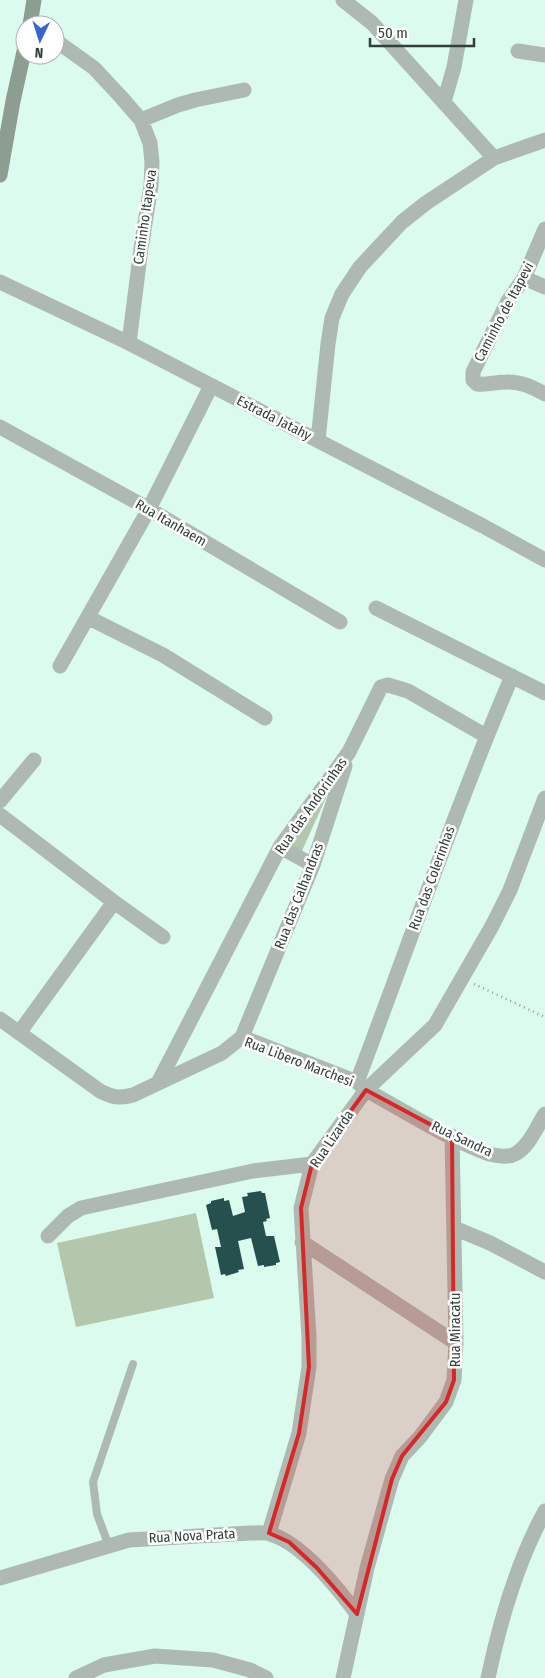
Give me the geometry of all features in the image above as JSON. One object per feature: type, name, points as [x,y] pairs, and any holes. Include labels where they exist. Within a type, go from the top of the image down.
[{"type":"main road","points":[[32,15],[34,0]]},
{"type":"main road","points":[[0,175],[21,65]]},
{"type":"street","points":[[444,102],[454,67],[466,0]]},
{"type":"street","points":[[347,3],[372,24],[494,158]]},
{"type":"street","name":"Caminho Itapeva","points":[[65,47],[94,68],[141,120],[150,143],[152,162],[151,186],[129,343]]},
{"type":"street","points":[[518,51],[545,55]]},
{"type":"street","points":[[141,120],[195,100],[244,90]]},
{"type":"street","points":[[318,440],[332,318],[350,281],[402,222],[426,203],[494,158],[545,140]]},
{"type":"street","name":"Caminho de Itapevi","points":[[545,229],[524,278],[508,301],[473,372],[473,380],[477,384],[489,385],[518,382],[545,394]]},
{"type":"street","points":[[524,278],[545,286]]},
{"type":"street","name":"Estrada Jatahy","points":[[0,282],[129,343],[545,560]]},
{"type":"street","points":[[60,666],[89,618],[149,509],[211,386]]},
{"type":"street","name":"Rua Itanhaem","points":[[0,427],[149,509],[340,622]]},
{"type":"street","points":[[376,608],[545,693]]},
{"type":"street","points":[[89,618],[162,655],[265,718]]},
{"type":"street","name":"Rua das Colerinhas","points":[[361,1086],[432,878],[486,736],[512,676]]},
{"type":"street","name":"Rua das Andorinhas","points":[[158,1083],[280,847],[349,752],[381,687],[388,685],[408,691],[486,736]]},
{"type":"street","name":"Rua das Calhandras","points":[[242,1037],[313,865],[349,752]]},
{"type":"street","points":[[0,801],[34,760]]},
{"type":"street","name":"Rua Lizarda","points":[[269,1533],[299,1433],[309,1367],[309,1337],[300,1208],[312,1164],[361,1086],[435,1025],[492,926],[510,890],[545,798]]},
{"type":"street","points":[[0,815],[163,937]]},
{"type":"street","points":[[280,847],[313,865]]},
{"type":"street","points":[[19,1033],[114,902]]},
{"type":"street","name":"Rua Libero Marchesi","points":[[0,1019],[100,1092],[112,1097],[123,1098],[133,1095],[222,1053],[242,1037],[361,1086]]},
{"type":"street","name":"Rua Sandra","points":[[361,1086],[452,1136],[490,1154],[505,1156],[515,1154],[523,1148],[545,1114]]},
{"type":"street","name":"Rua Miracatu","points":[[343,1678],[367,1568],[392,1479],[402,1456],[446,1402],[454,1380],[456,1344],[452,1136]]},
{"type":"street","points":[[48,1236],[68,1216],[81,1208],[253,1172],[312,1164]]},
{"type":"street","points":[[454,1228],[490,1243],[545,1272]]},
{"type":"street","points":[[302,1242],[456,1344]]},
{"type":"street","points":[[488,1678],[516,1579],[528,1544],[545,1511]]},
{"type":"street","name":"Rua Nova Prata","points":[[0,1578],[129,1540],[269,1533],[289,1542],[318,1568],[337,1587],[357,1614]]},
{"type":"street","points":[[76,1678],[104,1665],[155,1656],[213,1660],[250,1670],[266,1678]]},
{"type":"lane","points":[[109,1546],[98,1514],[93,1482],[133,1364]]},
{"type":"path","points":[[462,978],[545,1017]]},
{"type":"highlighted area","points":[[366,1090],[452,1136],[454,1380],[446,1402],[402,1456],[392,1479],[357,1614],[317,1568],[289,1542],[269,1533],[299,1433],[309,1367],[301,1208],[312,1164]]},
{"type":"green space","points":[[344,758],[301,853],[288,847]]},
{"type":"green space","points":[[196,1213],[214,1298],[76,1327],[57,1243]]},
{"type":"building","points":[[261,1191],[265,1193],[270,1218],[263,1222],[266,1236],[274,1236],[280,1262],[276,1263],[276,1265],[258,1266],[251,1238],[238,1241],[244,1269],[226,1276],[225,1274],[221,1275],[215,1247],[221,1247],[217,1229],[212,1230],[206,1205],[211,1203],[211,1201],[224,1198],[224,1201],[229,1200],[233,1216],[245,1212],[242,1197],[248,1196],[247,1193]]}]
